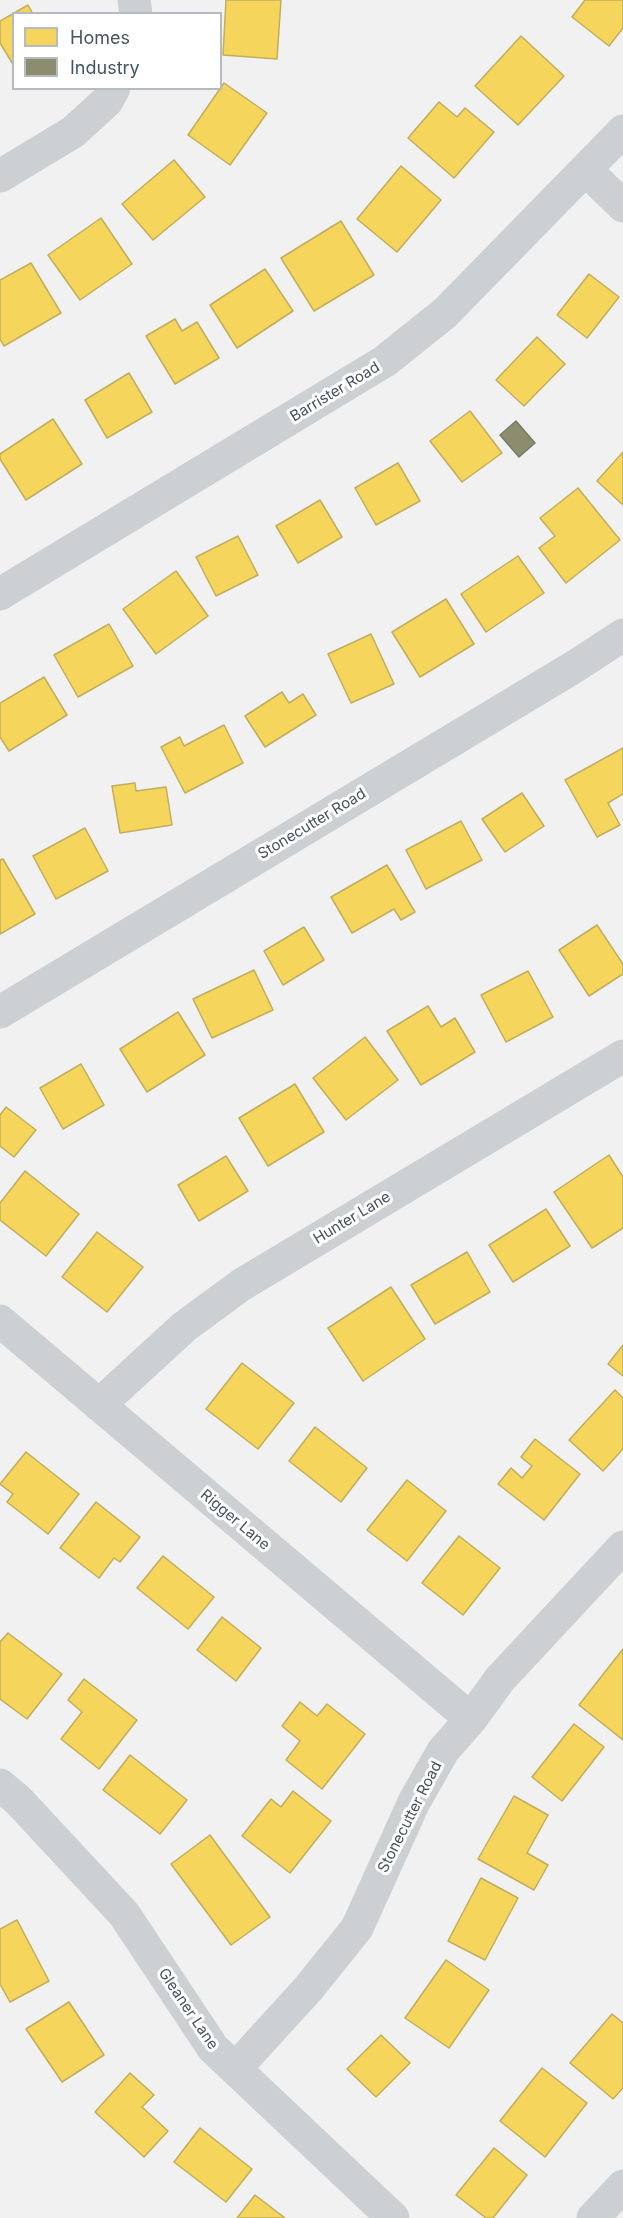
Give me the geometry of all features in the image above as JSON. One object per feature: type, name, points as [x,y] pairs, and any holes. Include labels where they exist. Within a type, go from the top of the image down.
[{"type":"street","points":[[0,176],[73,132],[107,101],[113,90]]},
{"type":"street","name":"Barrister Road","points":[[0,594],[385,361],[445,313],[623,130]]},
{"type":"street","points":[[586,170],[623,206]]},
{"type":"street","name":"Stonecutter Road","points":[[0,1012],[574,667],[623,635]]},
{"type":"street","name":"Hunter Lane","points":[[99,1405],[184,1327],[241,1285],[623,1056]]},
{"type":"street","name":"Rigger Lane","points":[[0,1321],[471,1719]]},
{"type":"street","name":"Stonecutter Road","points":[[235,2068],[308,1989],[357,1928],[414,1802],[443,1751],[471,1719],[500,1679],[623,1547]]},
{"type":"street","name":"Gleaner Lane","points":[[0,1785],[18,1800],[124,1914],[213,2048],[393,2218]]},
{"type":"street","points":[[592,2218],[623,2186]]},
{"type":"building: Homes","points":[[226,0],[281,0],[277,59],[223,55]]},
{"type":"building: Homes","points":[[585,0],[623,0],[623,28],[609,46],[572,17]]},
{"type":"building: Homes","points":[[28,5],[32,12],[16,12]]},
{"type":"building: Homes","points":[[12,14],[12,63],[0,43],[0,21]]},
{"type":"building: Homes","points":[[521,36],[564,76],[518,125],[475,86]]},
{"type":"building: Homes","points":[[224,83],[267,113],[230,165],[188,135],[219,90],[222,90]]},
{"type":"building: Homes","points":[[439,102],[457,117],[465,108],[494,132],[454,178],[408,138]]},
{"type":"building: Homes","points":[[174,160],[205,197],[153,240],[122,204]]},
{"type":"building: Homes","points":[[401,166],[441,200],[397,252],[357,219]]},
{"type":"building: Homes","points":[[101,218],[132,264],[80,300],[48,255]]},
{"type":"building: Homes","points":[[341,221],[374,275],[314,311],[281,258]]},
{"type":"building: Homes","points":[[31,263],[61,313],[4,346],[0,339],[0,280]]},
{"type":"building: Homes","points":[[265,269],[293,311],[237,348],[210,305]]},
{"type":"building: Homes","points":[[589,274],[619,297],[587,338],[557,315]]},
{"type":"building: Homes","points":[[175,319],[182,331],[197,322],[219,358],[175,384],[146,336]]},
{"type":"building: Homes","points":[[537,337],[565,364],[524,406],[496,380]]},
{"type":"building: Homes","points":[[129,373],[152,412],[107,438],[85,400]]},
{"type":"building: Homes","points":[[470,411],[502,453],[462,482],[430,441]]},
{"type":"building: Homes","points":[[53,419],[82,464],[26,500],[0,459],[0,454]]},
{"type":"building: Homes","points":[[623,452],[623,505],[597,481]]},
{"type":"building: Homes","points":[[398,463],[420,501],[376,525],[355,488]]},
{"type":"building: Homes","points":[[578,488],[620,540],[566,583],[539,548],[555,536],[540,518]]},
{"type":"building: Homes","points":[[320,500],[342,537],[298,563],[276,526]]},
{"type":"building: Homes","points":[[238,536],[258,575],[216,596],[196,557]]},
{"type":"building: Homes","points":[[518,556],[544,593],[486,632],[461,594]]},
{"type":"building: Homes","points":[[176,571],[208,616],[156,654],[123,609]]},
{"type":"building: Homes","points":[[446,599],[474,644],[420,677],[392,632]]},
{"type":"building: Homes","points":[[109,624],[133,666],[78,697],[54,655]]},
{"type":"building: Homes","points":[[371,634],[394,684],[351,703],[328,654]]},
{"type":"building: Homes","points":[[44,677],[67,715],[9,751],[0,737],[0,703]]},
{"type":"building: Homes","points":[[282,692],[289,703],[303,694],[316,715],[265,747],[245,716]]},
{"type":"building: Homes","points":[[224,725],[243,763],[185,793],[161,747],[180,737],[184,746]]},
{"type":"building: Homes","points":[[623,748],[623,794],[608,803],[620,825],[597,837],[565,780]]},
{"type":"building: Homes","points":[[135,783],[136,791],[166,787],[172,825],[120,833],[112,786]]},
{"type":"building: Homes","points":[[522,793],[544,826],[505,852],[482,819]]},
{"type":"building: Homes","points":[[461,821],[482,860],[426,889],[406,850]]},
{"type":"building: Homes","points":[[85,828],[108,871],[56,899],[33,856]]},
{"type":"building: Homes","points":[[3,859],[35,914],[0,934],[0,860]]},
{"type":"building: Homes","points":[[387,865],[415,912],[401,920],[394,909],[352,933],[331,897]]},
{"type":"building: Homes","points":[[597,925],[623,964],[623,974],[589,996],[559,950]]},
{"type":"building: Homes","points":[[304,927],[324,960],[283,985],[264,951]]},
{"type":"building: Homes","points":[[254,970],[273,1010],[212,1038],[193,999]]},
{"type":"building: Homes","points":[[528,971],[553,1017],[506,1042],[481,995]]},
{"type":"building: Homes","points":[[428,1006],[441,1027],[455,1018],[475,1052],[421,1085],[387,1031]]},
{"type":"building: Homes","points":[[178,1012],[205,1055],[147,1092],[120,1049]]},
{"type":"building: Homes","points":[[365,1037],[398,1080],[346,1120],[313,1078]]},
{"type":"building: Homes","points":[[81,1064],[104,1105],[63,1129],[40,1088]]},
{"type":"building: Homes","points":[[295,1084],[324,1132],[268,1166],[239,1118]]},
{"type":"building: Homes","points":[[6,1107],[36,1130],[14,1157],[0,1146],[0,1115]]},
{"type":"building: Homes","points":[[609,1155],[623,1177],[623,1228],[592,1248],[554,1192]]},
{"type":"building: Homes","points":[[226,1156],[248,1191],[199,1221],[178,1185]]},
{"type":"building: Homes","points":[[25,1171],[79,1214],[46,1256],[0,1220],[0,1203]]},
{"type":"building: Homes","points":[[546,1209],[570,1246],[513,1282],[489,1245]]},
{"type":"building: Homes","points":[[97,1232],[143,1267],[107,1312],[62,1277]]},
{"type":"building: Homes","points":[[467,1252],[490,1292],[435,1324],[411,1285]]},
{"type":"building: Homes","points":[[391,1287],[425,1339],[363,1381],[328,1328]]},
{"type":"building: Homes","points":[[623,1345],[623,1376],[608,1364]]},
{"type":"building: Homes","points":[[242,1363],[294,1403],[258,1449],[206,1409]]},
{"type":"building: Homes","points":[[615,1390],[623,1398],[623,1449],[603,1471],[569,1440]]},
{"type":"building: Homes","points":[[315,1427],[367,1468],[341,1502],[289,1461]]},
{"type":"building: Homes","points":[[535,1439],[580,1474],[544,1520],[498,1484],[511,1468],[522,1478],[532,1466],[521,1457]]},
{"type":"building: Homes","points":[[26,1452],[79,1494],[48,1534],[7,1502],[13,1494],[0,1484]]},
{"type":"building: Homes","points":[[407,1480],[446,1511],[407,1561],[367,1530]]},
{"type":"building: Homes","points":[[96,1502],[140,1537],[120,1562],[114,1558],[99,1578],[60,1548]]},
{"type":"building: Homes","points":[[459,1536],[500,1568],[463,1615],[422,1583]]},
{"type":"building: Homes","points":[[163,1556],[214,1597],[188,1629],[137,1588]]},
{"type":"building: Homes","points":[[222,1617],[261,1648],[236,1681],[197,1650]]},
{"type":"building: Homes","points":[[8,1633],[62,1674],[27,1719],[0,1699],[0,1642]]},
{"type":"building: Homes","points":[[623,1649],[623,1740],[579,1705]]},
{"type":"building: Homes","points":[[84,1679],[137,1720],[99,1769],[61,1739],[82,1712],[68,1700]]},
{"type":"building: Homes","points":[[300,1702],[317,1716],[327,1704],[365,1734],[322,1789],[286,1760],[300,1741],[282,1726]]},
{"type":"building: Homes","points":[[574,1724],[604,1747],[562,1801],[532,1777]]},
{"type":"building: Homes","points":[[130,1755],[187,1800],[160,1834],[103,1790]]},
{"type":"building: Homes","points":[[293,1791],[331,1821],[290,1873],[242,1836],[271,1799],[281,1807]]},
{"type":"building: Homes","points":[[514,1796],[548,1815],[527,1853],[548,1865],[534,1890],[478,1859]]},
{"type":"building: Homes","points":[[210,1835],[270,1917],[231,1945],[171,1864]]},
{"type":"building: Homes","points":[[481,1878],[518,1898],[485,1960],[448,1941]]},
{"type":"building: Homes","points":[[17,1920],[49,1981],[10,2002],[0,1984],[0,1929]]},
{"type":"building: Homes","points":[[446,1960],[489,1990],[449,2048],[405,2018]]},
{"type":"building: Homes","points":[[69,2002],[104,2055],[62,2082],[26,2029]]},
{"type":"building: Homes","points":[[612,2014],[623,2023],[623,2088],[613,2099],[570,2063]]},
{"type":"building: Homes","points":[[381,2035],[410,2063],[376,2097],[347,2069]]},
{"type":"building: Homes","points":[[542,2068],[587,2103],[545,2157],[500,2121]]},
{"type":"building: Homes","points":[[130,2073],[154,2095],[142,2107],[168,2131],[144,2157],[95,2112]]},
{"type":"building: Homes","points":[[200,2128],[252,2169],[226,2202],[174,2162]]},
{"type":"building: Homes","points":[[494,2148],[527,2175],[493,2218],[486,2218],[456,2195]]},
{"type":"building: Homes","points":[[255,2195],[285,2218],[237,2218]]},
{"type":"building: Industry","points":[[516,421],[535,443],[519,457],[500,435]]}]
